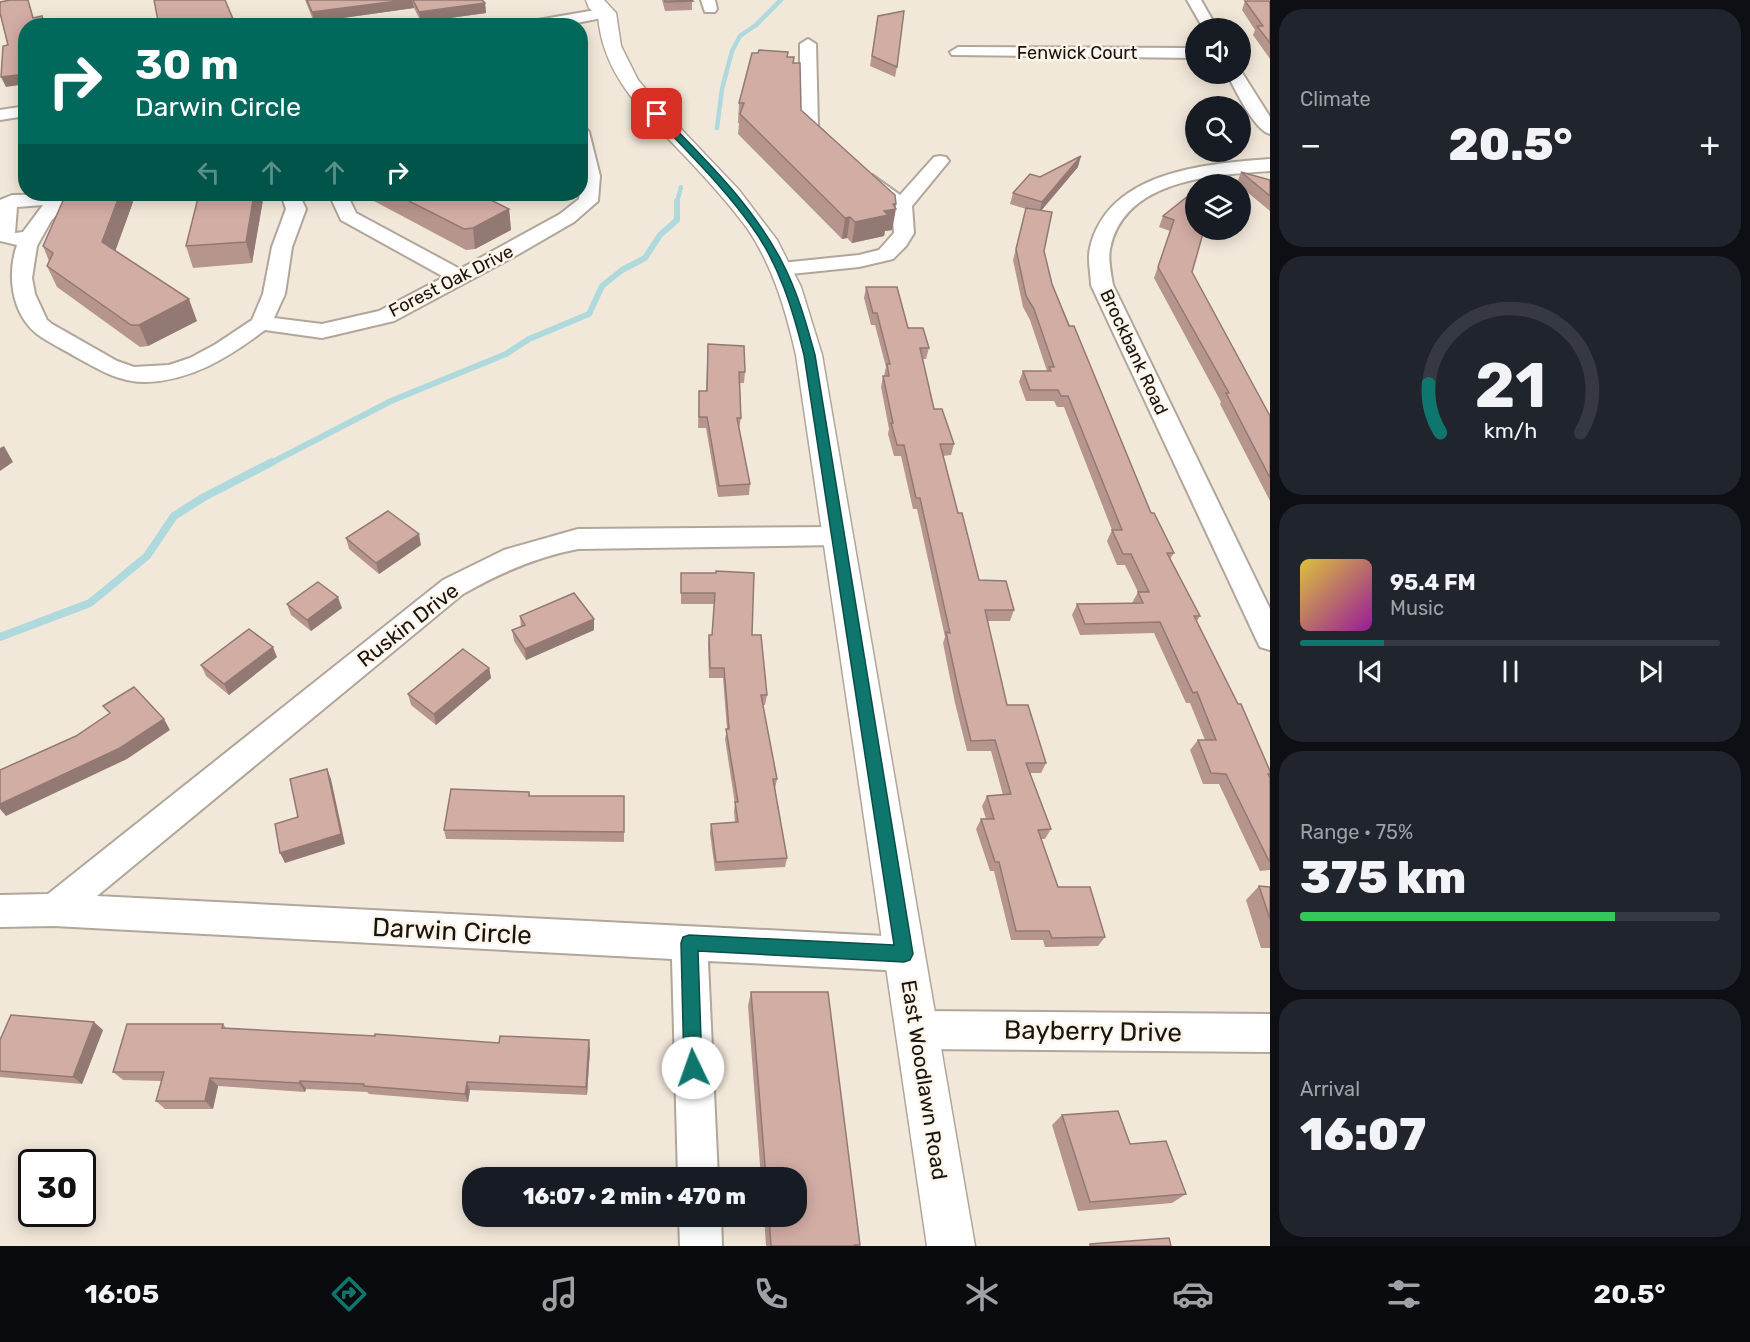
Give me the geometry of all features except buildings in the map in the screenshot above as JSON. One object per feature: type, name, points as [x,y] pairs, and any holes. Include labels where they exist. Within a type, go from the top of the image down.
[{"type":"main road","name":"East Woodlawn Road","points":[[606,4],[611,43],[626,75],[667,126],[727,189],[757,227],[781,269],[798,312],[809,355],[951,1246]]},
{"type":"street","points":[[1194,0],[1204,18]]},
{"type":"street","points":[[559,18],[606,4]]},
{"type":"street","points":[[808,44],[809,128],[873,187],[902,206]]},
{"type":"street","name":"Fenwick Court","points":[[958,52],[1185,53]]},
{"type":"street","points":[[1241,84],[1270,129]]},
{"type":"street","points":[[0,116],[18,113]]},
{"type":"street","points":[[781,269],[859,261],[886,255],[899,242],[904,233],[902,206],[940,161]]},
{"type":"street","name":"Forest Oak Drive","points":[[261,323],[322,331],[386,316],[567,218],[588,201],[591,176],[588,164]]},
{"type":"street","name":"Brockbank Road","points":[[1270,165],[1208,171],[1169,180],[1145,190],[1129,200],[1114,214],[1103,229],[1098,247],[1097,266],[1102,285],[1270,639]]},
{"type":"street","points":[[18,200],[7,204],[5,236],[10,239],[30,238]]},
{"type":"street","points":[[57,201],[48,208],[30,238],[20,267],[26,301],[40,325],[118,373],[153,375],[180,370],[204,362],[261,323],[274,294],[282,248],[296,209],[293,201]]},
{"type":"street","points":[[341,201],[348,216],[460,277]]},
{"type":"street","name":"Ruskin Drive","points":[[54,910],[453,587],[511,556],[578,539],[838,536]]},
{"type":"street","name":"Darwin Circle","points":[[0,911],[54,910],[904,954]]},
{"type":"street","points":[[689,943],[698,1167]]},
{"type":"street","name":"Bayberry Drive","points":[[916,1030],[1270,1033]]},
{"type":"street","points":[[700,1227],[701,1246]]},
{"type":"waterway","points":[[717,128],[722,89],[732,51],[740,36],[756,25],[781,0]]},
{"type":"waterway","points":[[677,202],[681,187]]},
{"type":"waterway","points":[[269,464],[391,401],[506,354],[529,339],[589,314],[602,286],[622,270],[645,258],[660,235],[677,220],[677,202]]},
{"type":"waterway","points":[[0,637],[90,603],[147,556],[174,516],[204,497],[272,462]]},
{"type":"route","points":[[657,114],[727,189],[757,227],[777,261],[798,312],[809,355],[904,954],[689,943],[693,1068]]}]
